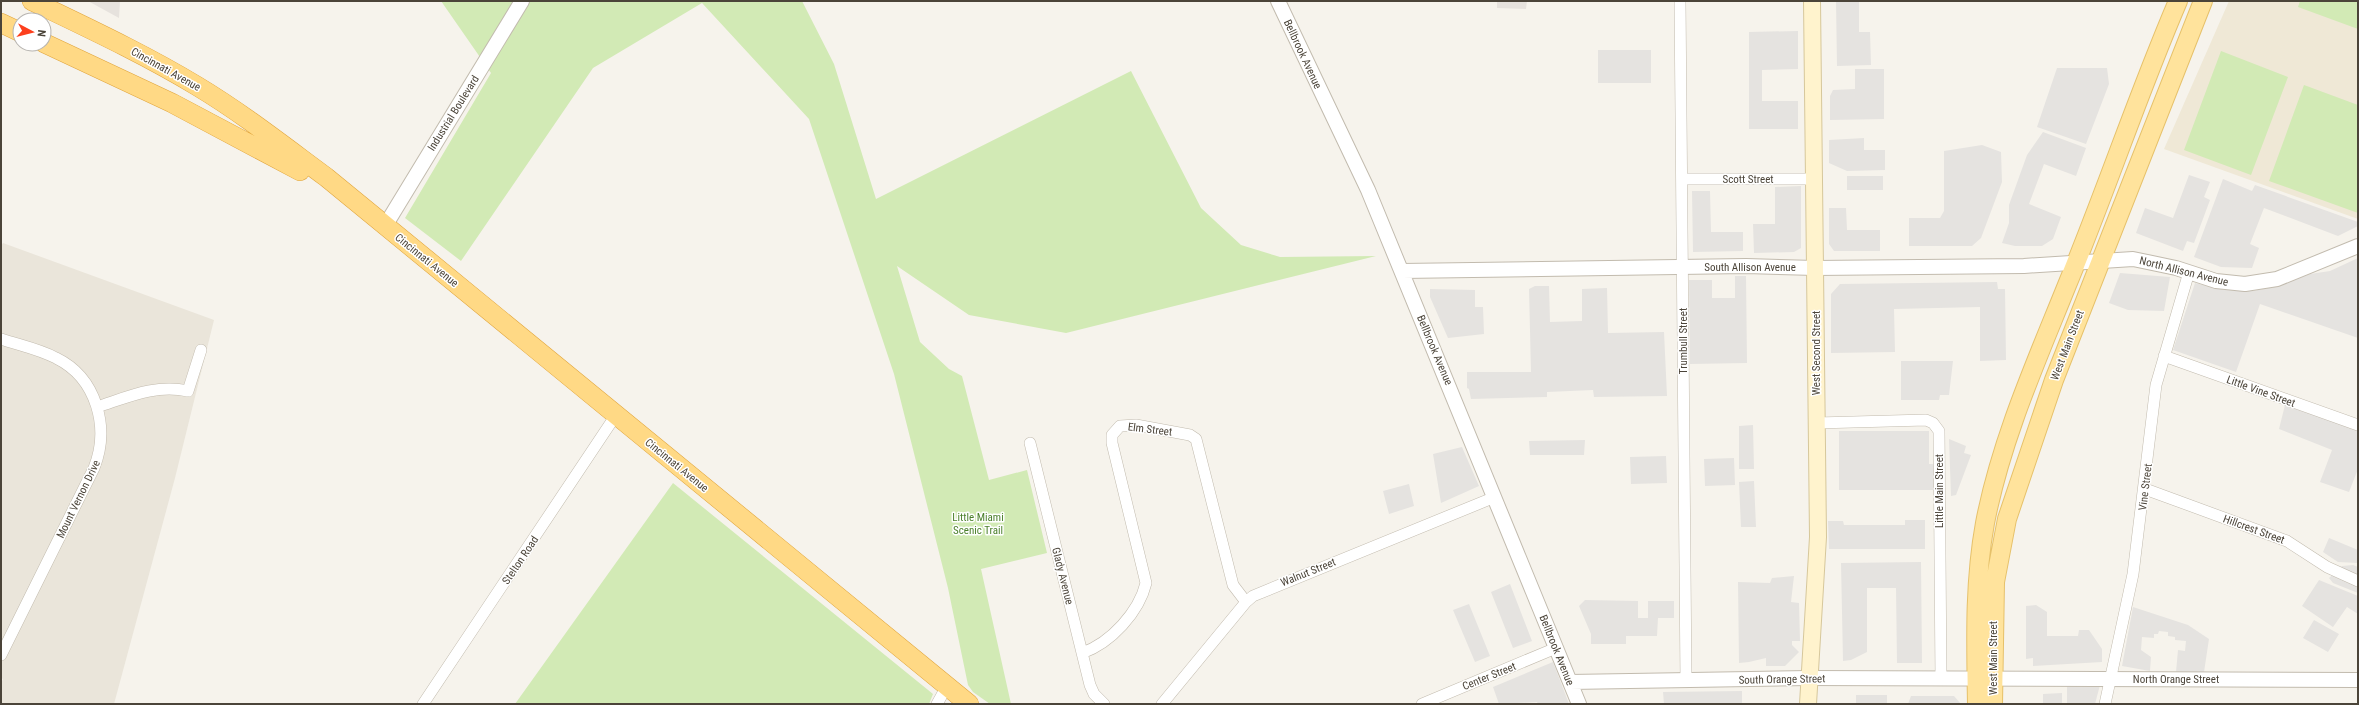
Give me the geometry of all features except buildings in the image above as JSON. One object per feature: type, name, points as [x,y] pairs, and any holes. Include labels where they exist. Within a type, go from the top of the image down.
[{"type":"highway","name":"Cincinnati Avenue","points":[[32,1],[116,41],[199,87],[248,119],[326,178],[969,704]]},
{"type":"highway","points":[[1,23],[12,28]]},
{"type":"highway","name":"Cincinnati Avenue","points":[[52,47],[234,134],[316,180],[385,226]]},
{"type":"main road","name":"West Second Street","points":[[1808,704],[1808,678],[1818,541],[1812,1]]},
{"type":"main road","name":"West Main Street","points":[[1993,704],[1985,679],[1977,586],[1981,548],[1989,505],[2017,413],[2046,334],[2111,176],[2143,86],[2178,1]]},
{"type":"main road","name":"West Main Street","points":[[1977,704],[1985,679],[1994,588],[2003,534],[2054,380],[2098,262],[2154,130],[2184,47],[2203,1]]},
{"type":"street","name":"Industrial Boulevard","points":[[385,226],[522,1]]},
{"type":"street","name":"Bellbrook Avenue","points":[[1278,1],[1368,190],[1579,704]]},
{"type":"street","name":"Trumbull Street","points":[[1680,1],[1686,681]]},
{"type":"street","name":"Scott Street","points":[[1682,179],[1814,179]]},
{"type":"street","name":"North Allison Avenue","points":[[2098,262],[2118,259],[2144,260],[2225,283],[2260,283],[2294,273],[2358,246]]},
{"type":"street","name":"South Allison Avenue","points":[[1402,271],[1682,267],[1816,268],[2098,262]]},
{"type":"street","name":"Vine Street","points":[[2105,704],[2112,679],[2134,574],[2156,385],[2189,272]]},
{"type":"street","name":"Mount Vernon Drive","points":[[1,339],[44,352],[64,362],[83,380],[97,407],[101,435],[97,461],[1,655]]},
{"type":"street","points":[[97,407],[155,389],[174,388],[188,391],[201,350]]},
{"type":"street","name":"Little Vine Street","points":[[2164,356],[2358,425]]},
{"type":"street","name":"Stelton Road","points":[[423,704],[616,415]]},
{"type":"street","name":"Little Main Street","points":[[1816,423],[1926,420],[1933,423],[1939,431],[1941,679]]},
{"type":"street","name":"Elm Street","points":[[1082,653],[1099,646],[1119,628],[1140,601],[1146,583],[1112,443],[1112,435],[1120,426],[1146,426],[1190,435],[1196,439],[1233,585],[1246,602]]},
{"type":"street","name":"Glady Avenue","points":[[1030,443],[1090,685],[1094,694],[1104,704]]},
{"type":"street","name":"Hillcrest Street","points":[[2144,489],[2287,541],[2327,567],[2358,581]]},
{"type":"street","name":"Walnut Street","points":[[1162,704],[1246,602],[1259,592],[1495,497]]},
{"type":"street","name":"Center Street","points":[[1422,704],[1556,648]]},
{"type":"street","name":"South Orange Street","points":[[1570,682],[1808,678],[1985,679]]},
{"type":"street","name":"North Orange Street","points":[[1985,679],[2358,680]]},
{"type":"street","points":[[937,704],[947,686]]},
{"type":"shaded area","points":[[88,1],[120,1],[119,18]]},
{"type":"shaded area","points":[[1497,1],[1527,1],[1526,9],[1497,8]]},
{"type":"shaded area","points":[[1836,1],[1859,1],[1859,32],[1870,32],[1871,65],[1837,66]]},
{"type":"shaded area","points":[[2229,1],[2358,1],[2358,219],[2164,149]]},
{"type":"shaded area","points":[[1798,31],[1798,69],[1762,70],[1762,101],[1798,101],[1798,129],[1749,129],[1749,32]]},
{"type":"shaded area","points":[[1598,50],[1651,50],[1651,83],[1598,83]]},
{"type":"shaded area","points":[[2057,68],[2107,68],[2109,84],[2086,144],[2037,127]]},
{"type":"shaded area","points":[[1855,69],[1884,69],[1884,119],[1830,120],[1830,96],[1833,90],[1855,89]]},
{"type":"shaded area","points":[[2043,132],[2086,148],[2076,176],[2044,164],[2029,204],[2061,217],[2053,239],[2042,246],[2015,246],[2002,243],[2009,223],[2009,205],[2027,155]]},
{"type":"shaded area","points":[[1864,138],[1864,150],[1885,150],[1885,170],[1847,171],[1829,163],[1829,140]]},
{"type":"shaded area","points":[[1982,145],[2001,152],[2002,182],[1981,238],[1972,246],[1909,246],[1909,218],[1940,218],[1944,211],[1944,151]]},
{"type":"shaded area","points":[[2189,175],[2210,182],[2204,197],[2210,200],[2194,243],[2187,241],[2183,251],[2136,233],[2145,208],[2173,218]]},
{"type":"shaded area","points":[[1847,176],[1883,176],[1883,190],[1847,190]]},
{"type":"shaded area","points":[[2223,179],[2252,191],[2255,185],[2358,222],[2358,226],[2338,236],[2264,208],[2250,244],[2259,248],[2252,268],[2221,267],[2194,257]]},
{"type":"shaded area","points":[[1801,186],[1801,248],[1794,252],[1754,253],[1753,224],[1775,224],[1775,187]]},
{"type":"shaded area","points":[[1692,191],[1710,191],[1711,232],[1743,232],[1743,251],[1693,252]]},
{"type":"shaded area","points":[[1829,208],[1846,208],[1847,230],[1880,230],[1880,251],[1834,251],[1829,244]]},
{"type":"shaded area","points":[[3,243],[214,320],[175,478],[114,704],[1,704],[1,683],[3,679],[1,678],[1,246]]},
{"type":"shaded area","points":[[2358,258],[2358,338],[2260,304],[2236,372],[2173,350],[2195,283],[2225,290],[2253,291],[2278,286],[2310,274],[2330,271]]},
{"type":"shaded area","points":[[2120,273],[2170,277],[2164,311],[2128,310],[2109,303]]},
{"type":"shaded area","points":[[1735,276],[1746,276],[1747,363],[1690,364],[1689,280],[1712,280],[1712,298],[1735,298]]},
{"type":"shaded area","points":[[1997,282],[1998,289],[2005,289],[2006,360],[1980,361],[1980,307],[1894,309],[1895,352],[1831,353],[1831,294],[1840,284]]},
{"type":"shaded area","points":[[1535,286],[1549,286],[1550,322],[1582,321],[1582,289],[1607,288],[1608,333],[1664,332],[1667,396],[1594,397],[1593,390],[1547,392],[1547,397],[1471,399],[1469,389],[1467,388],[1467,372],[1531,372],[1529,289]]},
{"type":"shaded area","points":[[1430,289],[1475,290],[1475,307],[1483,307],[1484,334],[1448,338],[1430,297]]},
{"type":"shaded area","points":[[1901,361],[1953,361],[1949,395],[1940,395],[1939,400],[1901,400]]},
{"type":"shaded area","points":[[2285,405],[2358,430],[2358,469],[2349,492],[2320,482],[2332,450],[2279,429]]},
{"type":"shaded area","points":[[1753,425],[1754,469],[1739,469],[1739,426]]},
{"type":"shaded area","points":[[1839,431],[1929,431],[1929,464],[1934,464],[1934,490],[1839,490]]},
{"type":"shaded area","points":[[1949,439],[1966,446],[1964,453],[1971,455],[1956,495],[1951,496]]},
{"type":"shaded area","points":[[1585,440],[1584,455],[1530,455],[1529,441]]},
{"type":"shaded area","points":[[1462,447],[1479,486],[1441,503],[1433,454]]},
{"type":"shaded area","points":[[1666,456],[1667,483],[1631,484],[1630,457]]},
{"type":"shaded area","points":[[1734,458],[1735,485],[1705,486],[1704,459]]},
{"type":"shaded area","points":[[1754,481],[1756,527],[1741,527],[1739,482]]},
{"type":"shaded area","points":[[1409,484],[1414,506],[1389,514],[1383,491]]},
{"type":"shaded area","points":[[1905,520],[1925,520],[1925,549],[1829,549],[1828,521],[1843,521],[1844,525],[1905,525]]},
{"type":"shaded area","points":[[2329,538],[2358,550],[2358,563],[2338,562],[2323,552]]},
{"type":"shaded area","points":[[1921,562],[1922,663],[1897,663],[1896,588],[1867,588],[1867,652],[1851,660],[1843,661],[1841,563]]},
{"type":"shaded area","points":[[2353,565],[2358,567],[2358,593],[2333,583],[2329,578],[2342,566]]},
{"type":"shaded area","points":[[1794,576],[1791,602],[1799,603],[1800,641],[1792,641],[1792,645],[1799,652],[1785,666],[1766,666],[1766,658],[1739,663],[1738,582],[1770,583],[1772,578]]},
{"type":"shaded area","points":[[2319,580],[2358,596],[2358,614],[2347,607],[2333,627],[2302,606]]},
{"type":"shaded area","points":[[1510,584],[1532,641],[1513,648],[1491,592]]},
{"type":"shaded area","points":[[1585,600],[1638,601],[1638,618],[1648,618],[1648,601],[1674,601],[1674,618],[1658,618],[1657,636],[1626,636],[1626,644],[1591,644],[1591,634],[1579,606]]},
{"type":"shaded area","points":[[1469,604],[1490,656],[1475,662],[1453,610]]},
{"type":"shaded area","points":[[2036,605],[2047,612],[2047,636],[2078,636],[2079,630],[2089,630],[2102,649],[2102,662],[2033,666],[2033,658],[2026,659],[2026,606]]},
{"type":"shaded area","points":[[2133,607],[2188,625],[2209,639],[2204,672],[2176,672],[2178,650],[2185,651],[2186,641],[2175,640],[2175,637],[2168,636],[2168,632],[2159,631],[2158,634],[2154,634],[2154,638],[2142,637],[2141,650],[2151,657],[2150,671],[2122,666]]},
{"type":"shaded area","points":[[2314,620],[2339,634],[2328,652],[2303,638]]},
{"type":"shaded area","points":[[1553,662],[1569,704],[1538,704],[1537,702],[1499,704],[1493,687]]},
{"type":"shaded area","points":[[2100,685],[2095,704],[2067,704],[2067,686]]},
{"type":"shaded area","points":[[1742,691],[1742,704],[1664,704],[1663,692]]},
{"type":"shaded area","points":[[2062,693],[2062,704],[2043,704],[2043,694]]},
{"type":"shaded area","points":[[1856,695],[1887,695],[1887,704],[1856,704]]},
{"type":"shaded area","points":[[1911,696],[1954,696],[1961,704],[1908,704]]},
{"type":"green space","name":"Little Miami Scenic Trail","points":[[441,1],[802,1],[834,64],[876,199],[1131,71],[1201,208],[1241,245],[1280,257],[1376,256],[1066,333],[969,315],[897,266],[920,342],[949,369],[962,376],[989,480],[1027,470],[1047,553],[981,569],[1011,704],[990,704],[973,692],[968,685],[948,588],[894,374],[809,119],[702,3],[593,68],[461,261],[405,218],[491,73]]},
{"type":"green space","points":[[2300,1],[2358,1],[2358,29],[2298,7]]},
{"type":"green space","points":[[2221,51],[2288,77],[2251,175],[2184,150]]},
{"type":"green space","points":[[2304,85],[2358,105],[2358,213],[2269,181]]},
{"type":"green space","points":[[673,483],[933,694],[929,704],[515,704]]}]
